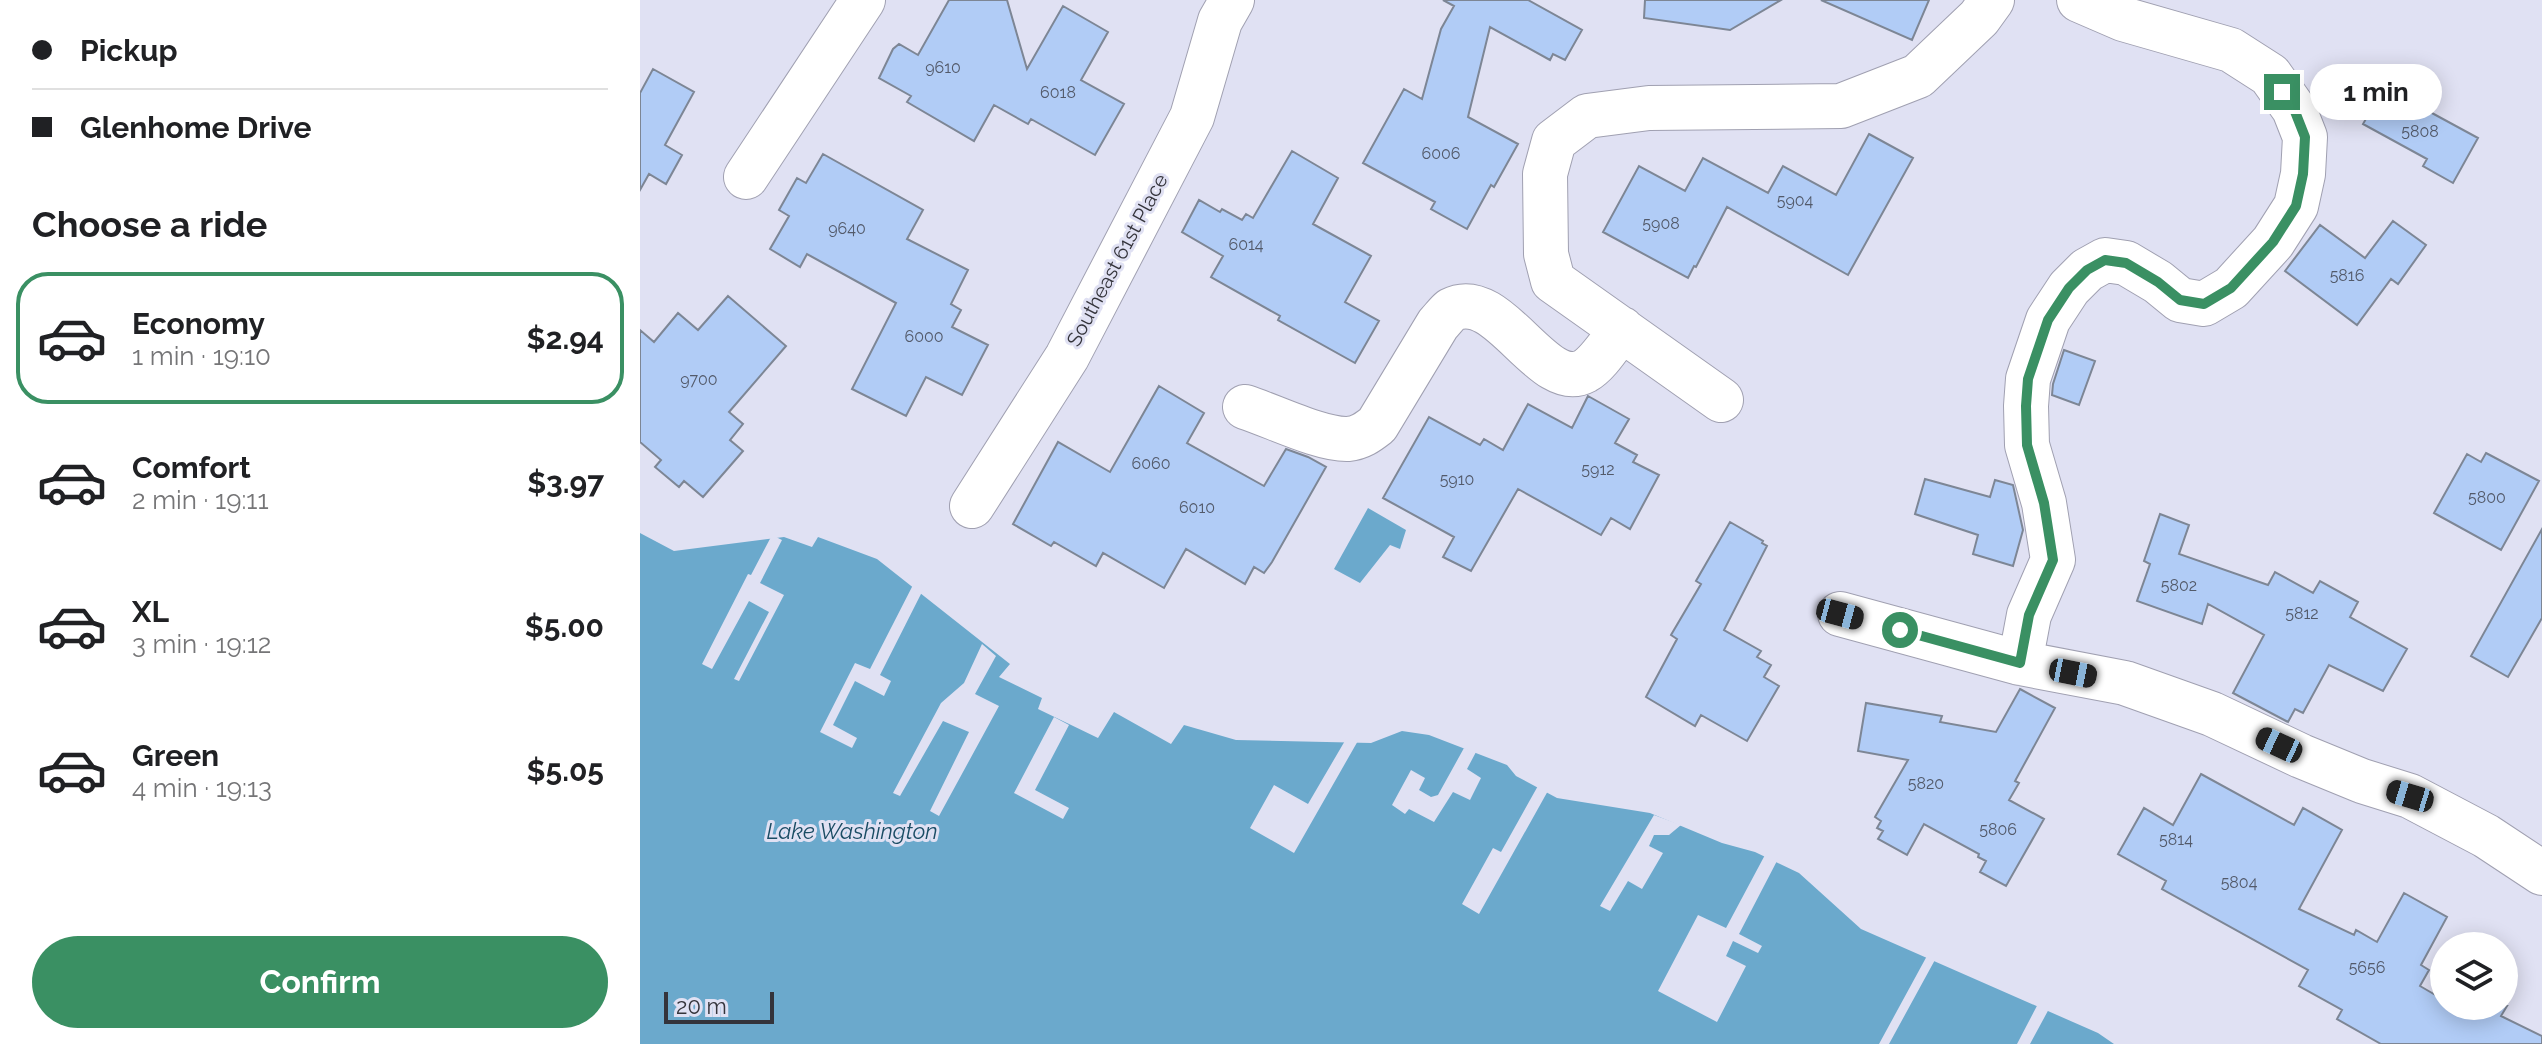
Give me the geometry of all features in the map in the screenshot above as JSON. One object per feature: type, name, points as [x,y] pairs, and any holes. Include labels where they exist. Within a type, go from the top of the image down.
[{"type":"street","points":[[746,177],[863,0]]},
{"type":"street","name":"Southeast 61st Place","points":[[972,506],[1067,357],[1192,117],[1220,21],[1232,0]]},
{"type":"street","points":[[1721,400],[1553,281],[1546,254],[1545,174],[1554,141],[1587,116],[1649,108],[1841,106],[1918,76],[1979,18],[1992,0]]},
{"type":"street","points":[[2020,663],[2029,615],[2053,560],[2044,503],[2027,445],[2026,406],[2028,379],[2048,320],[2069,288],[2087,270],[2105,260],[2126,263],[2158,282],[2180,300],[2204,304],[2231,288],[2273,242],[2296,206],[2303,174],[2305,137],[2294,109],[2270,75],[2231,50],[2123,19],[2079,0]]},
{"type":"street","points":[[1245,407],[1329,437],[1350,439],[1364,435],[1377,425],[1438,324],[1452,310],[1465,308],[1492,315],[1517,336],[1534,356],[1568,373],[1582,373],[1592,365],[1622,329]]},
{"type":"street","points":[[1840,614],[2020,663],[2125,683],[2212,714],[2325,766],[2410,796],[2486,836],[2542,873]]},
{"type":"water","points":[[1368,508],[1406,530],[1400,549],[1390,545],[1360,583],[1334,569]]},
{"type":"water","name":"Lake Washington","points":[[640,533],[674,551],[784,537],[812,547],[818,537],[877,559],[1010,664],[999,677],[1042,698],[1038,709],[1098,738],[1114,712],[1171,744],[1184,725],[1236,740],[1371,743],[1402,731],[1429,735],[1507,765],[1516,776],[1557,798],[1650,813],[1722,843],[1755,852],[1799,873],[1861,929],[2098,1033],[2114,1044],[640,1044]]},
{"type":"pier","points":[[772,535],[782,540],[760,583],[784,595],[739,681],[734,679],[769,612],[749,601],[712,669],[702,664],[748,574],[751,575]]},
{"type":"pier","points":[[914,583],[923,590],[880,675],[891,681],[884,696],[855,681],[833,725],[857,738],[852,748],[820,732],[855,663],[870,669]]},
{"type":"pier","points":[[982,644],[996,656],[975,694],[999,706],[939,816],[930,811],[969,732],[943,721],[900,796],[893,793],[941,703],[964,683]]},
{"type":"pier","points":[[1054,717],[1069,725],[1035,790],[1069,808],[1063,819],[1014,793]]},
{"type":"pier","points":[[1346,739],[1359,739],[1294,853],[1250,828],[1274,785],[1308,804]]},
{"type":"pier","points":[[1464,748],[1476,752],[1467,769],[1481,778],[1470,800],[1453,792],[1434,822],[1409,809],[1405,814],[1392,805],[1411,770],[1425,778],[1419,790],[1431,797],[1438,795]]},
{"type":"pier","points":[[1539,784],[1549,789],[1479,914],[1462,904],[1493,848],[1501,852]]},
{"type":"pier","points":[[1654,815],[1681,825],[1669,835],[1654,835],[1649,846],[1663,853],[1642,889],[1628,881],[1610,911],[1600,906]]},
{"type":"pier","points":[[1766,853],[1778,859],[1739,934],[1762,946],[1758,953],[1733,941],[1726,956],[1746,966],[1717,1022],[1658,991],[1698,915],[1726,928]]},
{"type":"pier","points":[[1928,954],[1936,958],[1889,1044],[1879,1044]]},
{"type":"pier","points":[[2039,1002],[2050,1007],[2030,1044],[2017,1044]]},
{"type":"building","points":[[949,0],[1007,0],[1027,69],[1063,6],[1108,32],[1081,80],[1124,104],[1095,155],[1031,119],[1028,124],[994,105],[974,141],[907,102],[911,96],[879,78],[893,49],[899,44],[918,55]]},
{"type":"building","points":[[1443,0],[1528,0],[1582,30],[1565,60],[1553,54],[1550,60],[1490,27],[1468,117],[1518,144],[1467,229],[1431,209],[1435,202],[1363,163],[1404,89],[1422,99],[1441,29],[1454,6]]},
{"type":"building","points":[[1645,0],[1781,0],[1730,30],[1644,18]]},
{"type":"building","points":[[1821,0],[1929,0],[1912,40]]},
{"type":"building","points":[[653,69],[694,92],[665,145],[682,155],[666,184],[649,174],[640,190],[640,93]]},
{"type":"building","points":[[2384,87],[2478,138],[2453,183],[2423,166],[2427,159],[2363,124]]},
{"type":"building","points":[[1869,134],[1913,158],[1848,275],[1727,207],[1688,278],[1603,232],[1639,166],[1685,191],[1703,158],[1768,193],[1783,166],[1836,195]]},
{"type":"building","points":[[1292,151],[1338,178],[1313,224],[1371,256],[1345,302],[1379,321],[1355,363],[1278,320],[1280,316],[1211,277],[1223,256],[1182,232],[1199,200],[1242,220],[1246,214],[1253,218]]},
{"type":"building","points":[[823,154],[923,210],[907,239],[968,270],[951,304],[961,310],[952,327],[988,345],[962,395],[926,377],[906,416],[852,389],[896,303],[807,254],[800,267],[770,249],[789,216],[779,210],[797,178],[806,183]]},
{"type":"building","points":[[2393,221],[2426,245],[2398,284],[2391,279],[2357,325],[2285,271],[2320,225],[2365,258]]},
{"type":"building","points":[[728,296],[786,346],[729,412],[743,424],[730,440],[743,451],[703,497],[684,481],[679,487],[655,467],[661,460],[640,442],[640,330],[654,342],[678,313],[698,330]]},
{"type":"building","points":[[2064,350],[2095,361],[2079,405],[2052,395]]},
{"type":"building","points":[[1159,386],[1204,413],[1187,443],[1264,486],[1286,449],[1326,467],[1272,562],[1264,573],[1254,567],[1245,584],[1186,549],[1164,588],[1103,553],[1096,566],[1054,542],[1051,546],[1013,524],[1058,442],[1110,472]]},
{"type":"building","points":[[1588,396],[1629,419],[1615,443],[1637,455],[1633,462],[1659,475],[1630,529],[1611,518],[1601,535],[1518,489],[1471,571],[1443,557],[1454,537],[1383,498],[1429,417],[1480,445],[1484,439],[1503,450],[1528,404],[1572,428]]},
{"type":"building","points":[[2486,453],[2539,481],[2501,550],[2434,513],[2467,454],[2481,462]]},
{"type":"building","points":[[1925,479],[1990,497],[1995,480],[2013,485],[2023,530],[2013,566],[1973,554],[1978,535],[1915,514]]},
{"type":"building","points":[[2160,514],[2189,525],[2179,554],[2268,585],[2275,572],[2313,593],[2320,581],[2358,602],[2350,617],[2407,649],[2383,691],[2329,665],[2303,713],[2295,709],[2288,722],[2233,693],[2264,635],[2208,604],[2202,624],[2137,601],[2150,564],[2144,561]]},
{"type":"building","points":[[1730,522],[1767,546],[1724,630],[1761,651],[1757,657],[1771,665],[1764,677],[1779,686],[1747,741],[1701,715],[1695,726],[1646,697],[1677,639],[1671,635],[1701,584],[1696,581]]},
{"type":"building","points":[[2542,529],[2542,618],[2508,677],[2471,656]]},
{"type":"building","points":[[2020,689],[2055,708],[2015,781],[2019,783],[2009,800],[2044,819],[2006,886],[1980,872],[1986,861],[1978,857],[1979,854],[1924,824],[1907,855],[1878,839],[1883,831],[1877,828],[1881,821],[1875,817],[1908,760],[1858,751],[1866,703],[1942,716],[1940,722],[1996,732]]},
{"type":"building","points":[[2201,774],[2294,825],[2303,808],[2342,830],[2299,909],[2354,935],[2356,930],[2377,942],[2404,893],[2447,917],[2439,932],[2430,932],[2430,948],[2421,965],[2429,970],[2420,986],[2430,992],[2430,1020],[2509,1020],[2542,1036],[2542,1044],[2381,1044],[2337,1019],[2342,1010],[2299,986],[2308,970],[2162,889],[2166,881],[2118,854],[2144,808],[2173,825]]},
{"type":"route","points":[[1900,630],[2020,663],[2029,615],[2053,560],[2044,503],[2027,445],[2026,406],[2028,379],[2048,320],[2069,288],[2087,270],[2105,260],[2126,263],[2158,282],[2180,300],[2204,304],[2231,288],[2273,242],[2296,206],[2303,174],[2305,137],[2294,109],[2282,92]]}]
